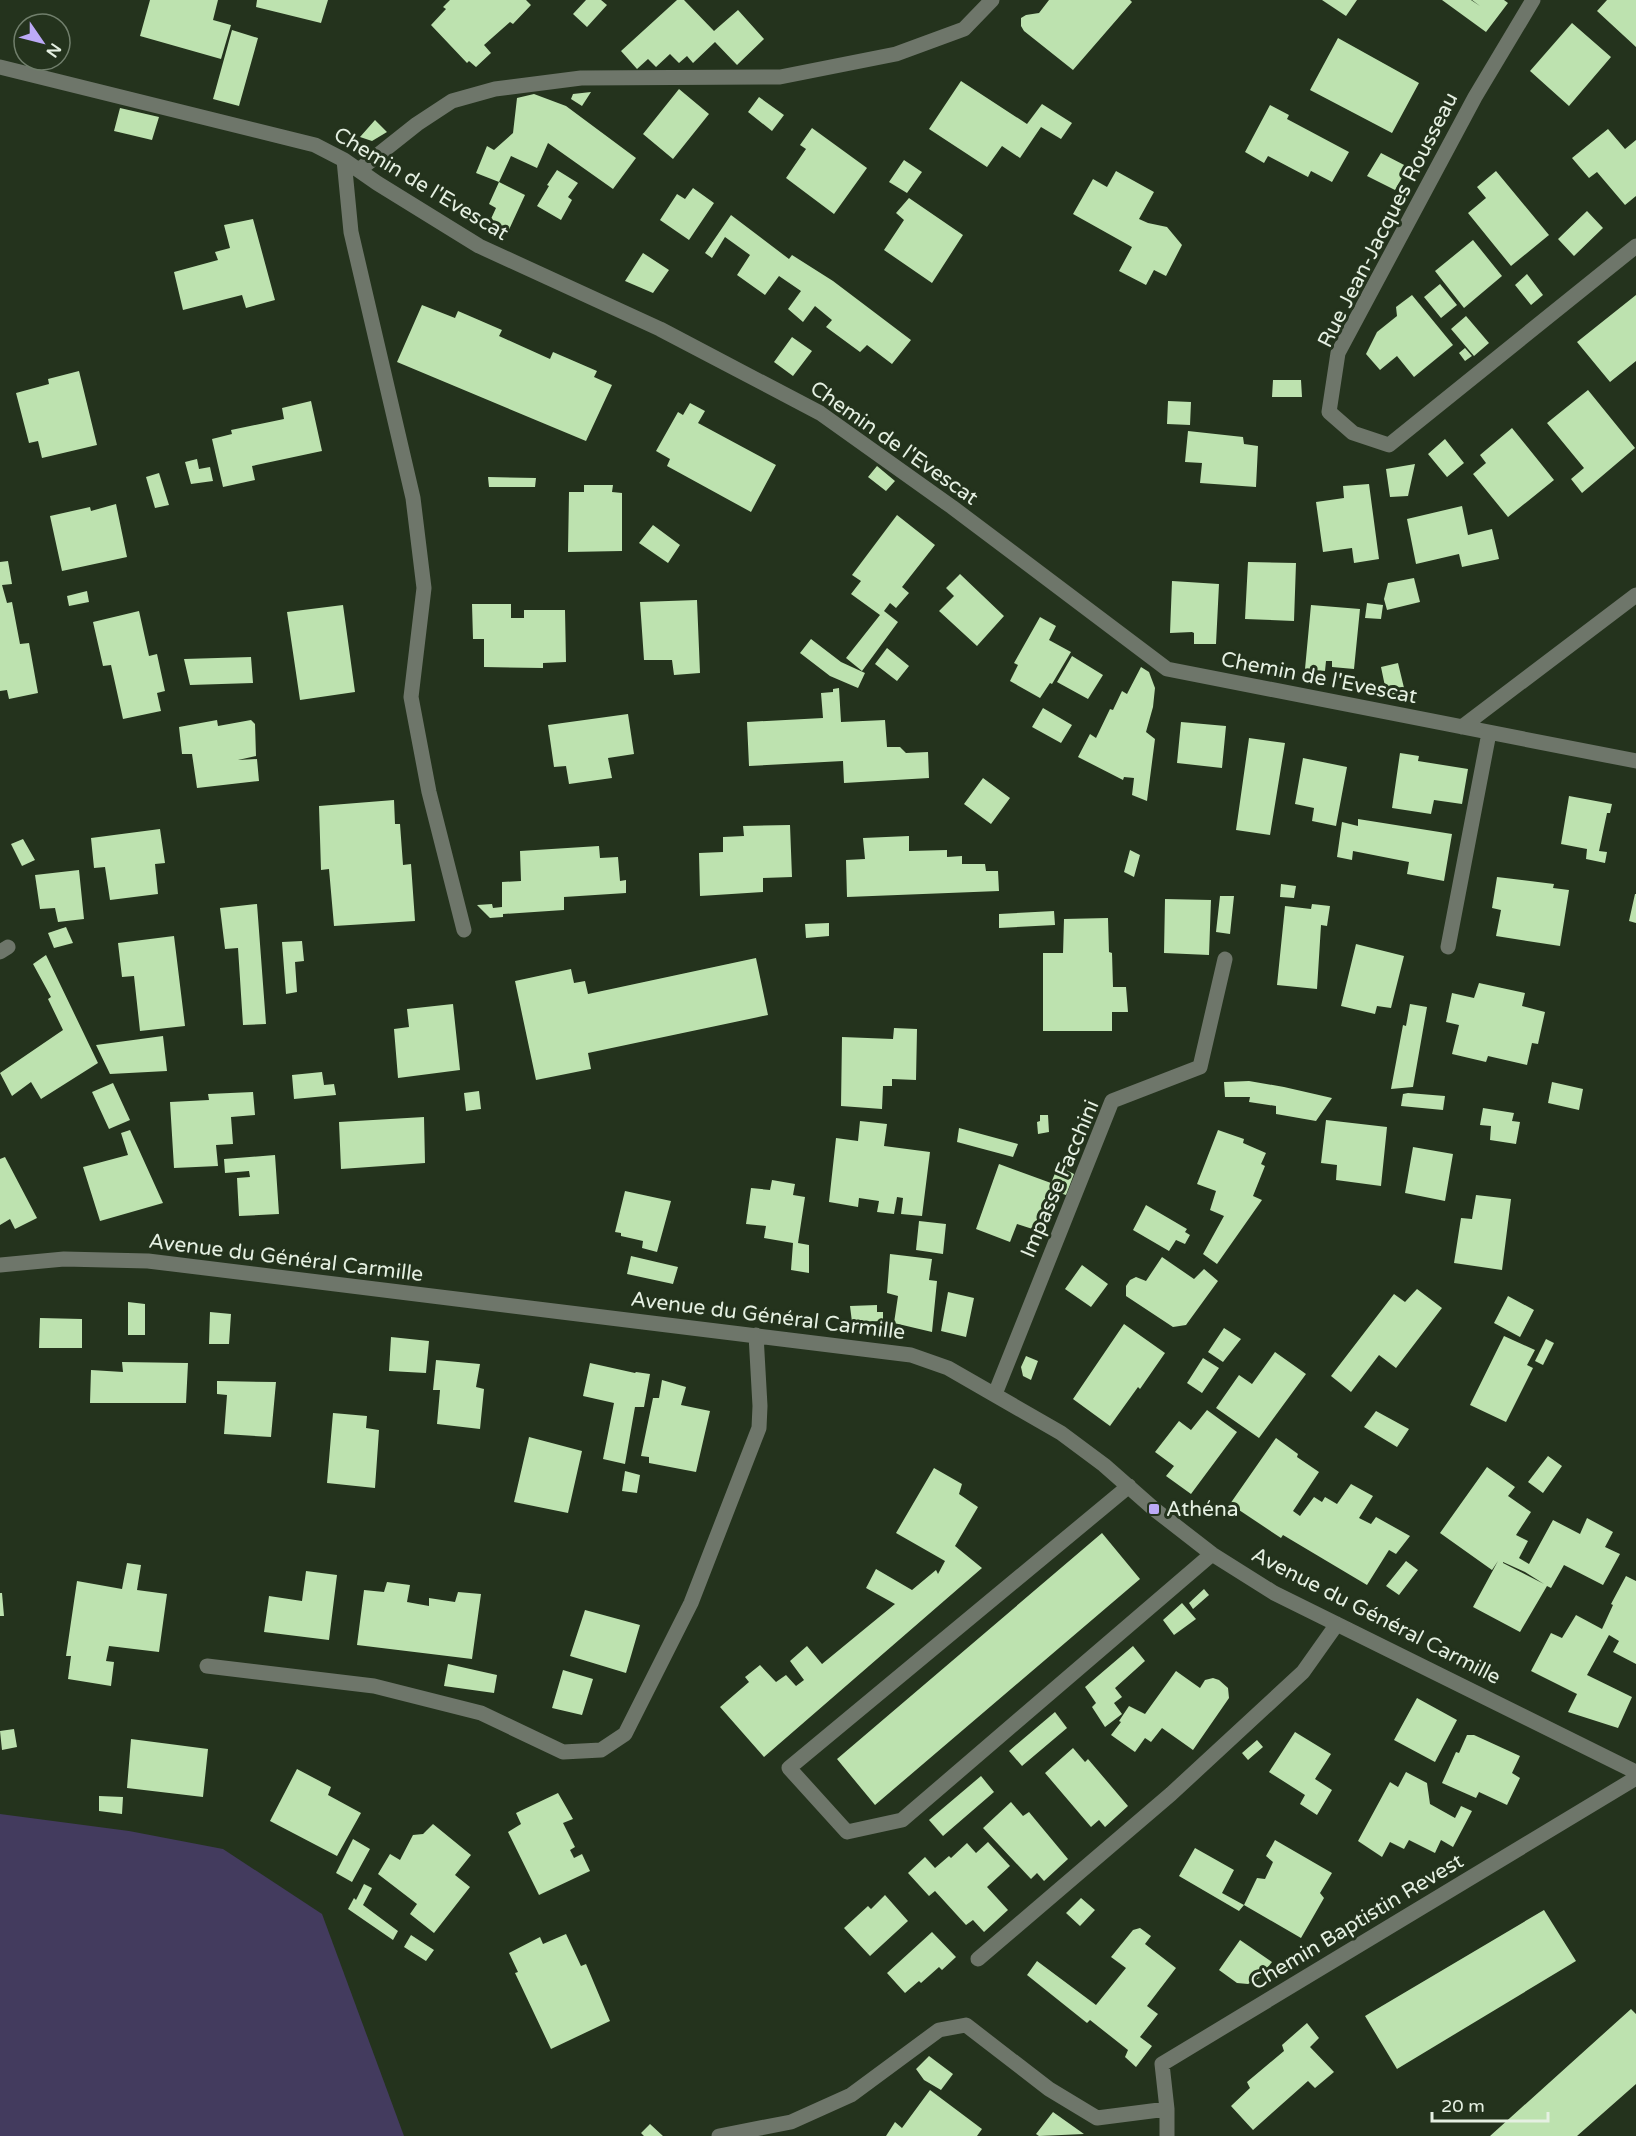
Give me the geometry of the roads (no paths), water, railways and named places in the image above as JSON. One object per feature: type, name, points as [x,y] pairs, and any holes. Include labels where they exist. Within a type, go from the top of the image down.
[{"type":"street","points":[[359,170],[417,124],[452,101],[495,89],[581,78],[780,77],[897,54],[964,29],[992,0]]},
{"type":"street","name":"Rue Jean-Jacques Rousseau","points":[[1533,0],[1475,97],[1338,353],[1329,412],[1353,433],[1389,445],[1636,246]]},
{"type":"street","name":"Chemin de l'Evescat","points":[[0,67],[315,145],[344,160],[479,246],[660,329],[820,413],[952,507],[1167,669],[1636,761]]},
{"type":"street","points":[[344,160],[351,232],[413,498],[423,588],[411,697],[429,792],[464,930]]},
{"type":"street","points":[[1462,728],[1636,595]]},
{"type":"street","points":[[1448,947],[1489,733]]},
{"type":"street","name":"Impasse Facchini","points":[[995,1394],[1112,1101],[1200,1067],[1225,959]]},
{"type":"street","name":"Avenue du Général Carmille","points":[[0,1265],[64,1259],[148,1261],[911,1355],[948,1368],[1061,1432],[1212,1554],[1274,1593],[1636,1772]]},
{"type":"street","points":[[207,1666],[374,1686],[481,1713],[563,1752],[601,1750],[625,1734],[691,1604],[759,1428],[756,1335]]},
{"type":"street","points":[[1129,1486],[789,1768],[847,1832],[902,1820],[1212,1554]]},
{"type":"street","points":[[978,1959],[1171,1794],[1303,1672],[1337,1624]]},
{"type":"street","name":"Chemin Baptistin Revest","points":[[1167,2136],[1167,2109],[1162,2064],[1636,1778]]},
{"type":"street","points":[[719,2136],[791,2122],[851,2095],[939,2030],[966,2025],[1049,2089],[1097,2118],[1167,2109]]},
{"type":"place","name":"Athéna","points":[[1154,1509]]}]
